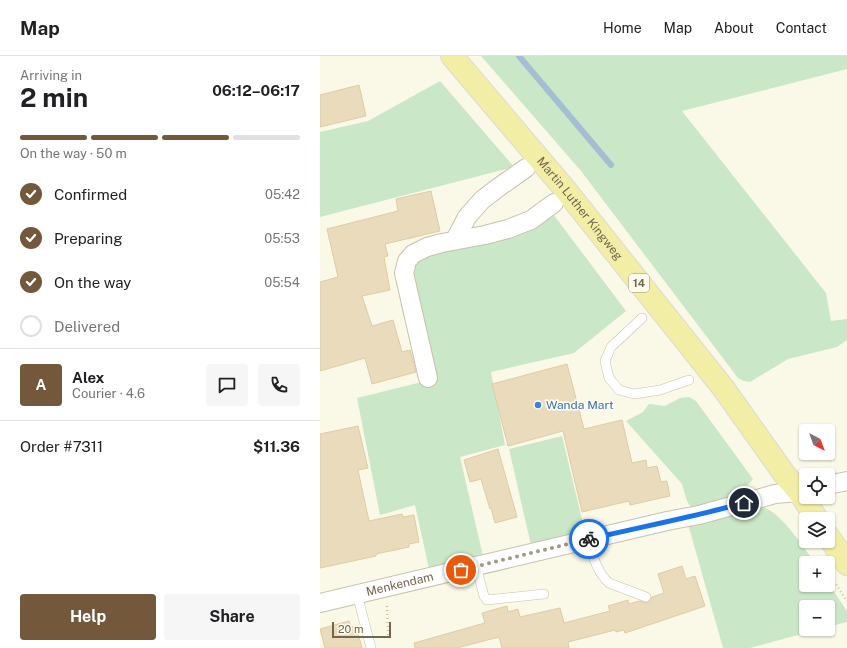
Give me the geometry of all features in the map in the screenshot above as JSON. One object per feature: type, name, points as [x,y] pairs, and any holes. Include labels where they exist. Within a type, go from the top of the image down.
[{"type":"main road","name":"Martin Luther Kingweg","points":[[452,56],[564,188],[719,383],[785,475],[799,488]]},
{"type":"main road","points":[[832,548],[839,571]]},
{"type":"street","points":[[455,240],[467,217],[482,200],[499,186],[526,168]]},
{"type":"street","points":[[428,378],[404,273],[407,261],[413,254],[427,247],[508,229],[530,220],[554,203]]},
{"type":"street","points":[[835,484],[847,481]]},
{"type":"street","name":"Menkendam","points":[[320,603],[667,521],[699,515],[775,494],[799,491]]},
{"type":"lane","points":[[642,318],[611,347],[605,361],[609,378],[619,390],[634,394],[660,390],[689,380]]},
{"type":"lane","points":[[588,540],[599,572],[609,583],[646,597]]},
{"type":"lane","points":[[476,566],[484,596],[487,600],[544,594]]},
{"type":"lane","points":[[357,594],[371,648]]},
{"type":"path","points":[[839,571],[847,600]]},
{"type":"path","points":[[387,587],[388,635]]},
{"type":"green space","points":[[481,56],[847,56],[847,69],[682,111],[826,293],[831,321],[847,319],[847,340],[837,347],[788,359],[750,382],[738,378],[581,171]]},
{"type":"green space","points":[[440,81],[514,167],[320,217],[320,132],[368,121]]},
{"type":"green space","points":[[550,210],[626,311],[574,353],[491,372],[505,445],[460,457],[483,556],[429,569],[415,505],[380,515],[357,398],[434,379],[408,278],[412,261]]},
{"type":"green space","points":[[689,397],[696,401],[753,479],[747,486],[715,503],[695,508],[690,506],[687,501],[682,484],[626,421],[643,412],[649,404],[665,406],[680,398]]},
{"type":"green space","points":[[562,436],[585,532],[531,545],[509,449]]},
{"type":"green space","points":[[756,506],[772,511],[799,541],[799,548],[804,548],[810,556],[799,556],[799,592],[834,592],[847,611],[847,622],[835,625],[835,600],[799,600],[799,635],[750,648],[723,648],[688,524]]},
{"type":"building","points":[[359,85],[366,116],[320,127],[320,95]]},
{"type":"building","points":[[431,191],[440,231],[385,244],[388,256],[384,257],[390,290],[362,296],[372,326],[393,320],[402,352],[410,350],[416,372],[372,384],[365,358],[320,371],[320,282],[338,277],[327,229],[398,211],[396,199]]},
{"type":"building","points":[[567,364],[584,429],[622,420],[632,463],[646,460],[647,468],[657,466],[661,482],[667,481],[670,496],[630,505],[629,501],[582,512],[563,431],[508,446],[492,384]]},
{"type":"building","points":[[358,426],[368,468],[358,470],[369,521],[402,514],[403,517],[414,515],[419,542],[409,544],[409,547],[376,554],[376,556],[320,568],[320,434]]},
{"type":"building","points":[[498,449],[517,517],[495,523],[481,479],[470,482],[464,460]]},
{"type":"building","points":[[682,566],[686,579],[695,576],[705,606],[625,633],[624,630],[616,632],[615,630],[568,642],[569,648],[502,648],[499,637],[457,648],[415,648],[414,643],[485,623],[482,613],[507,606],[508,612],[518,609],[520,617],[560,608],[564,623],[610,611],[608,606],[628,600],[629,604],[639,601],[647,603],[652,597],[664,593],[658,574]]},
{"type":"building","points":[[349,621],[351,627],[356,626],[362,648],[325,648],[320,629]]},
{"type":"waterway","points":[[519,56],[611,165]]},
{"type":"way so far","points":[[461,570],[589,539]]},
{"type":"place","name":"Wanda Mart","points":[[538,405]]},
{"type":"route","points":[[589,539],[699,515],[744,503]]}]
